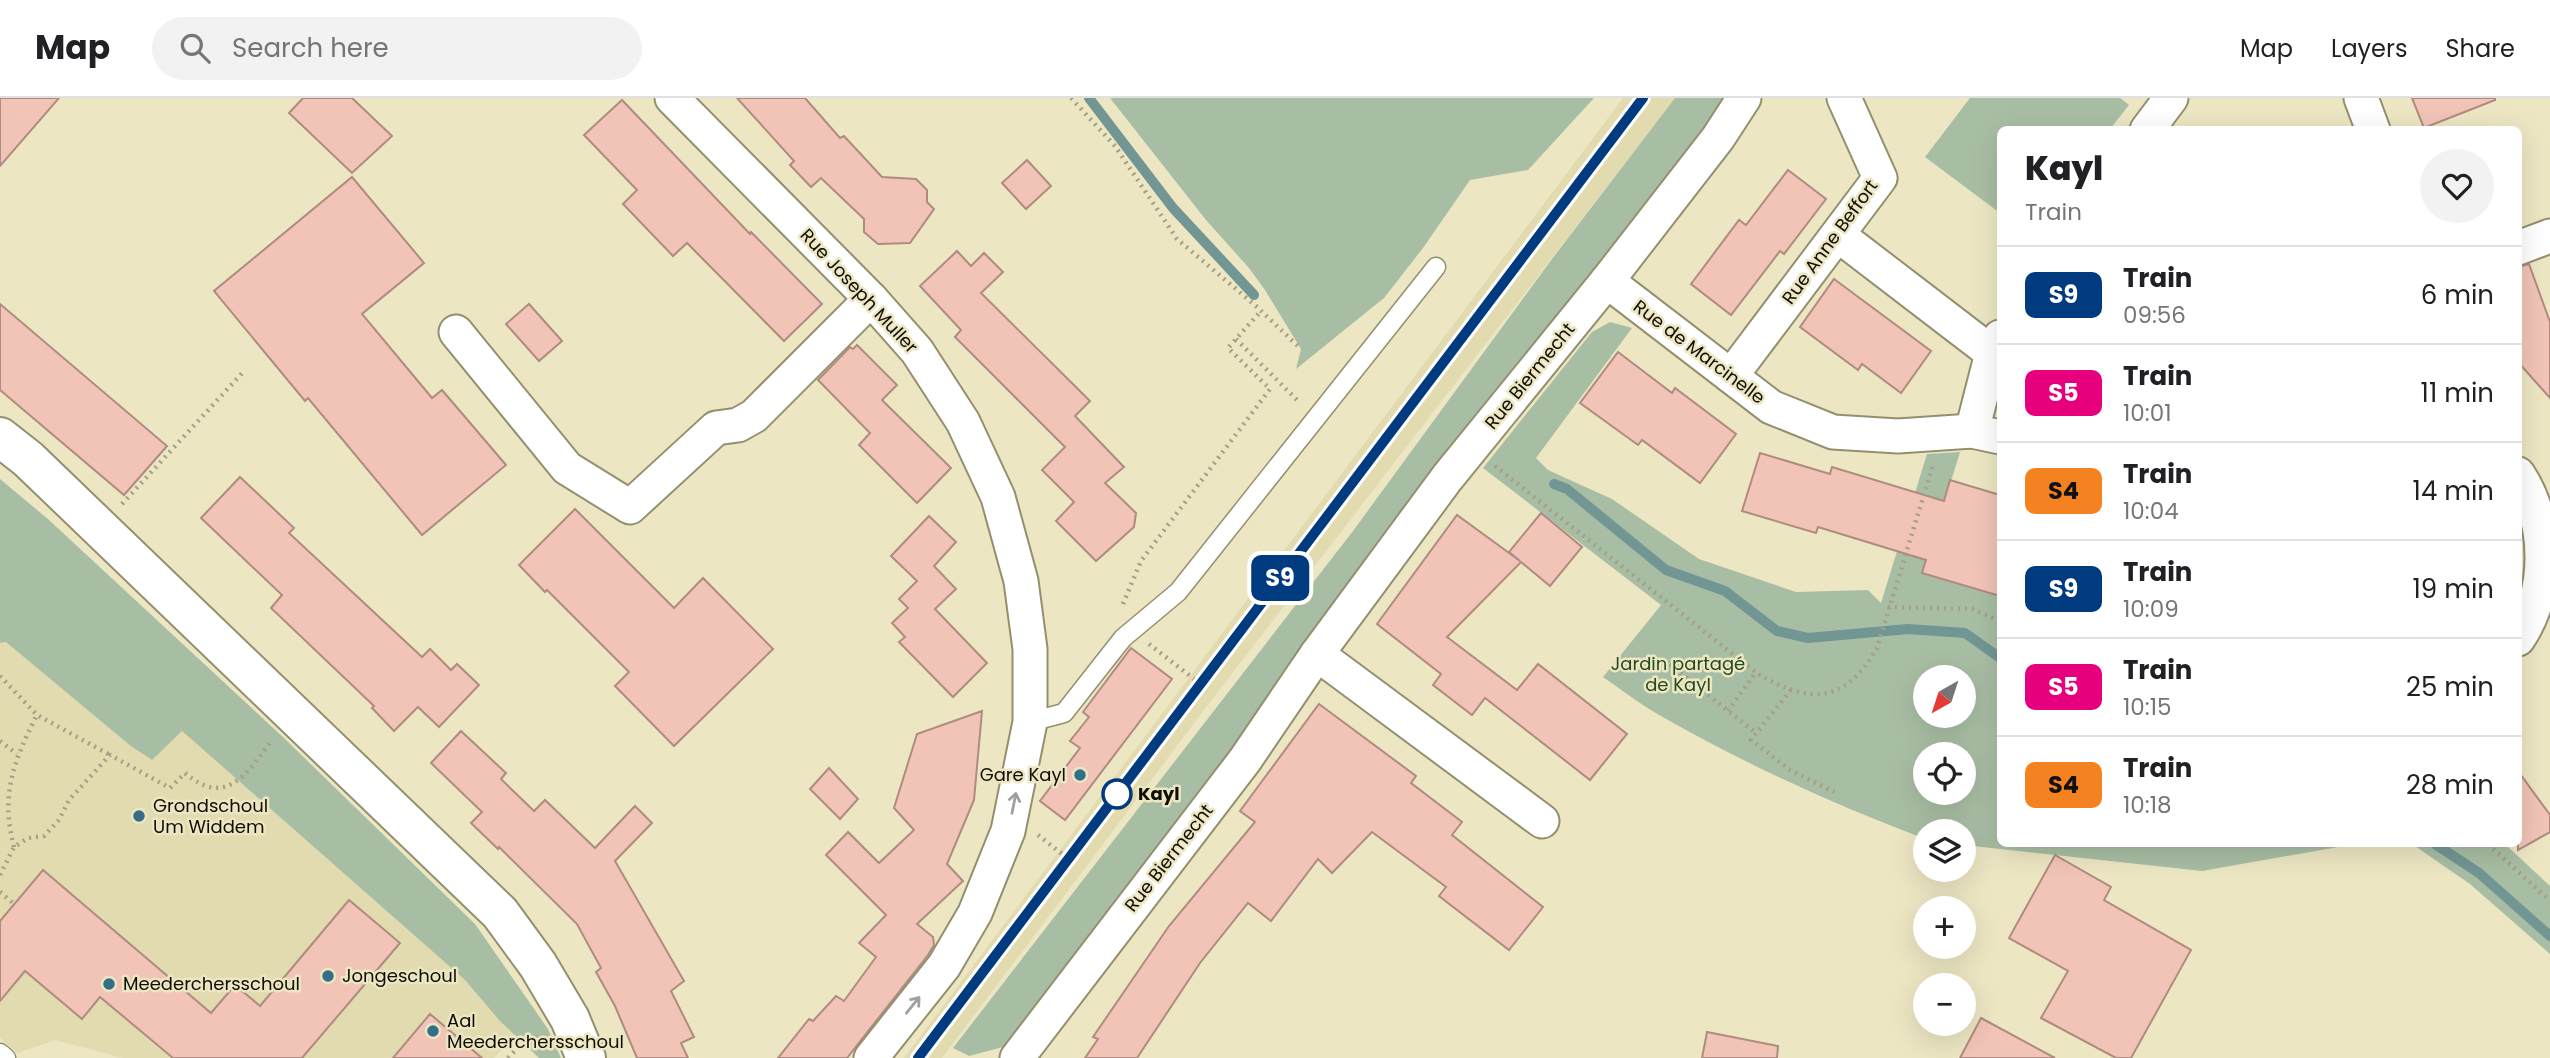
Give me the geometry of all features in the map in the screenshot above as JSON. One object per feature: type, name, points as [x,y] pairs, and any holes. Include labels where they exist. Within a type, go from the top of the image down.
[{"type":"main road","points":[[0,437],[100,528],[500,912],[538,965],[570,1019],[586,1058]]},
{"type":"street","name":"Rue Joseph Muller","points":[[672,98],[871,299],[917,351],[963,422],[998,498],[1021,581],[1030,649],[1030,722],[1008,831],[975,913],[944,966],[870,1058]]},
{"type":"street","name":"Rue Biermecht","points":[[1017,1058],[1245,760],[1317,654],[1447,478],[1718,138],[1744,98]]},
{"type":"street","name":"Rue Anne Beffort","points":[[1731,376],[1880,178],[1844,98]]},
{"type":"street","points":[[2150,126],[2171,98]]},
{"type":"street","points":[[2361,98],[2372,126]]},
{"type":"street","points":[[1838,234],[1996,345],[1972,434]]},
{"type":"street","points":[[2522,246],[2550,236]]},
{"type":"street","name":"Rue de Marcinelle","points":[[1606,281],[1771,407],[1833,432],[1898,436],[1972,434]]},
{"type":"street","points":[[456,332],[567,468],[630,507],[716,428],[738,425],[754,416],[871,299]]},
{"type":"street","points":[[2522,480],[2540,509],[2548,540],[2548,571],[2542,601],[2522,635]]},
{"type":"street","points":[[1317,654],[1542,821]]},
{"type":"lane","points":[[1030,722],[1064,713],[1123,638],[1178,592],[1436,267]]},
{"type":"lane","points":[[0,1053],[6,1058]]},
{"type":"path","points":[[1071,98],[1115,146],[1177,239],[1301,349]]},
{"type":"path","points":[[1121,611],[1141,561],[1270,389],[1228,348],[1261,311]]},
{"type":"path","points":[[1236,339],[1315,418]]},
{"type":"path","points":[[100,528],[244,371]]},
{"type":"path","points":[[1472,449],[1756,672],[1783,688],[1811,696],[1839,690],[1865,669],[1877,648],[1888,607],[1972,434]]},
{"type":"path","points":[[1888,607],[1972,609],[1997,620]]},
{"type":"path","points":[[1132,630],[1195,680]]},
{"type":"path","points":[[1664,660],[1756,733]]},
{"type":"path","points":[[1727,710],[1756,672]]},
{"type":"path","points":[[0,676],[37,715],[170,788],[185,773],[198,784],[216,789],[233,785],[247,773]]},
{"type":"path","points":[[1791,690],[1751,740],[1790,770],[1835,792]]},
{"type":"path","points":[[14,847],[7,824],[8,792],[18,754],[37,715]]},
{"type":"path","points":[[0,741],[18,754]]},
{"type":"path","points":[[0,875],[14,847],[28,838],[44,836],[59,820],[69,800],[110,755]]},
{"type":"path","points":[[2491,847],[2550,901]]},
{"type":"path","points":[[0,891],[15,904]]},
{"type":"path","points":[[508,1058],[520,1045]]},
{"type":"shaded area","points":[[1623,98],[1675,98],[1204,710],[942,1058],[904,1058]]},
{"type":"shaded area","name":"Grondschoul Um Widdem","points":[[6,641],[151,760],[182,731],[465,980],[515,1035],[494,1058],[123,1058],[55,1040],[18,1053],[0,1038],[0,643]]},
{"type":"green space","points":[[1110,98],[1594,98],[1528,170],[1470,180],[1384,298],[1296,369],[1301,349],[1265,290]]},
{"type":"green space","points":[[1675,98],[1725,98],[1704,131],[1007,1046],[969,1056],[953,1048],[1353,531],[1552,259]]},
{"type":"green space","points":[[1970,98],[2120,98],[2129,105],[2112,126],[1997,126],[1997,211],[1925,157]]},
{"type":"green space","name":"Jardin partagé de Kayl","points":[[1610,322],[1632,328],[1536,458],[1548,470],[1612,499],[1699,559],[1796,592],[1868,590],[1881,603],[1927,454],[1960,452],[1923,573],[1997,595],[1997,847],[2338,847],[2202,871],[1976,846],[1976,819],[1913,819],[1913,834],[1824,798],[1758,767],[1654,712],[1603,677],[1661,605],[1483,468],[1592,332]]},
{"type":"green space","points":[[0,479],[49,520],[285,739],[475,924],[548,1029],[561,1058],[539,1058],[500,1021],[465,980],[182,731],[152,760],[132,747],[6,642],[0,643]]},
{"type":"green space","points":[[2416,847],[2508,847],[2550,886],[2550,954],[2470,884]]},
{"type":"building","points":[[0,98],[59,98],[0,166]]},
{"type":"building","points":[[303,98],[352,98],[392,136],[352,173],[289,113]]},
{"type":"building","points":[[737,98],[805,98],[840,138],[844,136],[882,177],[916,179],[927,190],[927,202],[934,209],[910,243],[878,244],[864,232],[864,219],[821,178],[811,187],[790,165],[794,161]]},
{"type":"building","points":[[2412,98],[2495,98],[2429,126],[2423,126]]},
{"type":"building","points":[[622,100],[750,234],[751,232],[822,304],[784,341],[687,243],[673,256],[623,204],[637,190],[584,135]]},
{"type":"building","points":[[1027,160],[1051,186],[1026,209],[1002,183]]},
{"type":"building","points":[[1788,170],[1826,199],[1784,254],[1780,251],[1731,315],[1691,284],[1739,220],[1746,225]]},
{"type":"building","points":[[352,177],[424,263],[362,314],[432,398],[442,390],[506,465],[422,535],[308,398],[305,401],[214,291]]},
{"type":"building","points":[[957,251],[971,266],[984,253],[1003,272],[981,293],[1090,401],[1075,416],[1124,467],[1105,483],[1136,513],[1134,527],[1096,561],[1056,521],[1074,502],[1042,470],[1065,447],[955,337],[961,330],[920,286]]},
{"type":"building","points":[[2529,264],[2550,322],[2550,398],[2522,366],[2522,266]]},
{"type":"building","points":[[1834,279],[1931,351],[1901,393],[1862,364],[1858,370],[1800,327]]},
{"type":"building","points":[[0,304],[167,446],[124,495],[0,390]]},
{"type":"building","points":[[529,304],[562,341],[539,361],[506,324]]},
{"type":"building","points":[[857,345],[897,385],[882,400],[951,468],[917,503],[859,445],[870,433],[818,380],[850,347],[853,349]]},
{"type":"building","points":[[1618,352],[1672,393],[1675,388],[1736,434],[1700,483],[1642,440],[1638,445],[1580,403]]},
{"type":"building","points":[[1760,453],[1830,474],[1832,467],[1944,501],[1950,480],[1997,494],[1997,595],[1922,573],[1926,560],[1818,527],[1816,533],[1742,511]]},
{"type":"building","points":[[240,477],[294,528],[289,533],[422,657],[430,649],[451,670],[457,664],[479,685],[439,727],[418,707],[394,731],[372,708],[374,706],[271,608],[282,595],[201,518]]},
{"type":"building","points":[[575,509],[674,608],[703,578],[773,649],[674,746],[615,686],[629,672],[519,565]]},
{"type":"building","points":[[1541,513],[1582,547],[1550,586],[1521,562],[1447,637],[1517,690],[1538,664],[1627,734],[1590,780],[1485,698],[1472,715],[1433,685],[1441,674],[1377,624],[1457,515],[1520,561],[1509,552]]},
{"type":"building","points":[[929,516],[956,542],[934,566],[956,589],[935,609],[987,663],[953,697],[899,642],[905,637],[892,623],[908,608],[899,599],[917,581],[891,556]]},
{"type":"building","points":[[1131,648],[1172,679],[1065,820],[1040,801],[1080,748],[1070,741],[1089,717],[1083,712]]},
{"type":"building","points":[[1319,704],[1416,776],[1411,783],[1462,822],[1452,835],[1543,907],[1509,950],[1439,896],[1446,887],[1372,832],[1332,873],[1318,859],[1271,921],[1248,903],[1200,963],[1137,1058],[1085,1058],[1098,1039],[1093,1037],[1169,926],[1255,822],[1240,811]]},
{"type":"building","points":[[982,711],[974,800],[947,864],[963,881],[917,924],[933,937],[934,945],[847,1058],[778,1058],[809,1019],[813,1021],[836,996],[844,1001],[876,957],[859,943],[886,915],[826,855],[848,832],[879,863],[914,830],[894,808],[917,734]]},
{"type":"building","points":[[461,731],[506,773],[501,779],[534,811],[545,800],[595,848],[635,806],[652,823],[615,861],[684,981],[671,991],[694,1037],[681,1043],[688,1058],[637,1058],[615,1006],[596,972],[601,968],[577,924],[471,823],[482,812],[431,763]]},
{"type":"building","points":[[829,768],[858,799],[840,819],[810,789]]},
{"type":"building","points":[[2522,776],[2550,815],[2550,832],[2518,850],[2518,847],[2522,847]]},
{"type":"building","points":[[2055,855],[2111,887],[2104,900],[2191,950],[2131,1058],[2116,1058],[2041,1018],[2068,971],[2009,938]]},
{"type":"building","points":[[43,870],[211,1013],[235,985],[260,1006],[349,900],[400,943],[302,1058],[173,1058],[100,997],[82,1019],[25,971],[0,1001],[0,921]]},
{"type":"building","name":"Aal Meederchersschoul","points":[[430,1014],[482,1058],[393,1058]]},
{"type":"building","points":[[1981,1018],[2055,1058],[1960,1058],[1972,1036],[1976,1036],[1976,1028]]},
{"type":"building","points":[[1707,1032],[1778,1046],[1777,1058],[1702,1058]]},
{"type":"waterway","points":[[1089,98],[1173,208],[1254,295]]},
{"type":"waterway","points":[[1554,484],[1567,489],[1666,570],[1725,591],[1777,631],[1808,638],[1908,629],[1965,633],[1997,656]]},
{"type":"waterway","points":[[2440,847],[2479,873],[2550,936]]},
{"type":"railway","points":[[918,1058],[1642,98]]},
{"type":"train","name":"S9","points":[[918,1058],[1643,98]]},
{"type":"place","name":"Gare Kayl","points":[[1080,775]]},
{"type":"place","name":"Kayl","points":[[1117,794]]},
{"type":"place","name":"Grondschoul Um Widdem","points":[[139,816]]},
{"type":"place","name":"Jongeschoul","points":[[328,976]]},
{"type":"place","name":"Meederchersschoul","points":[[109,984]]},
{"type":"place","name":"Aal Meederchersschoul","points":[[433,1031]]}]
